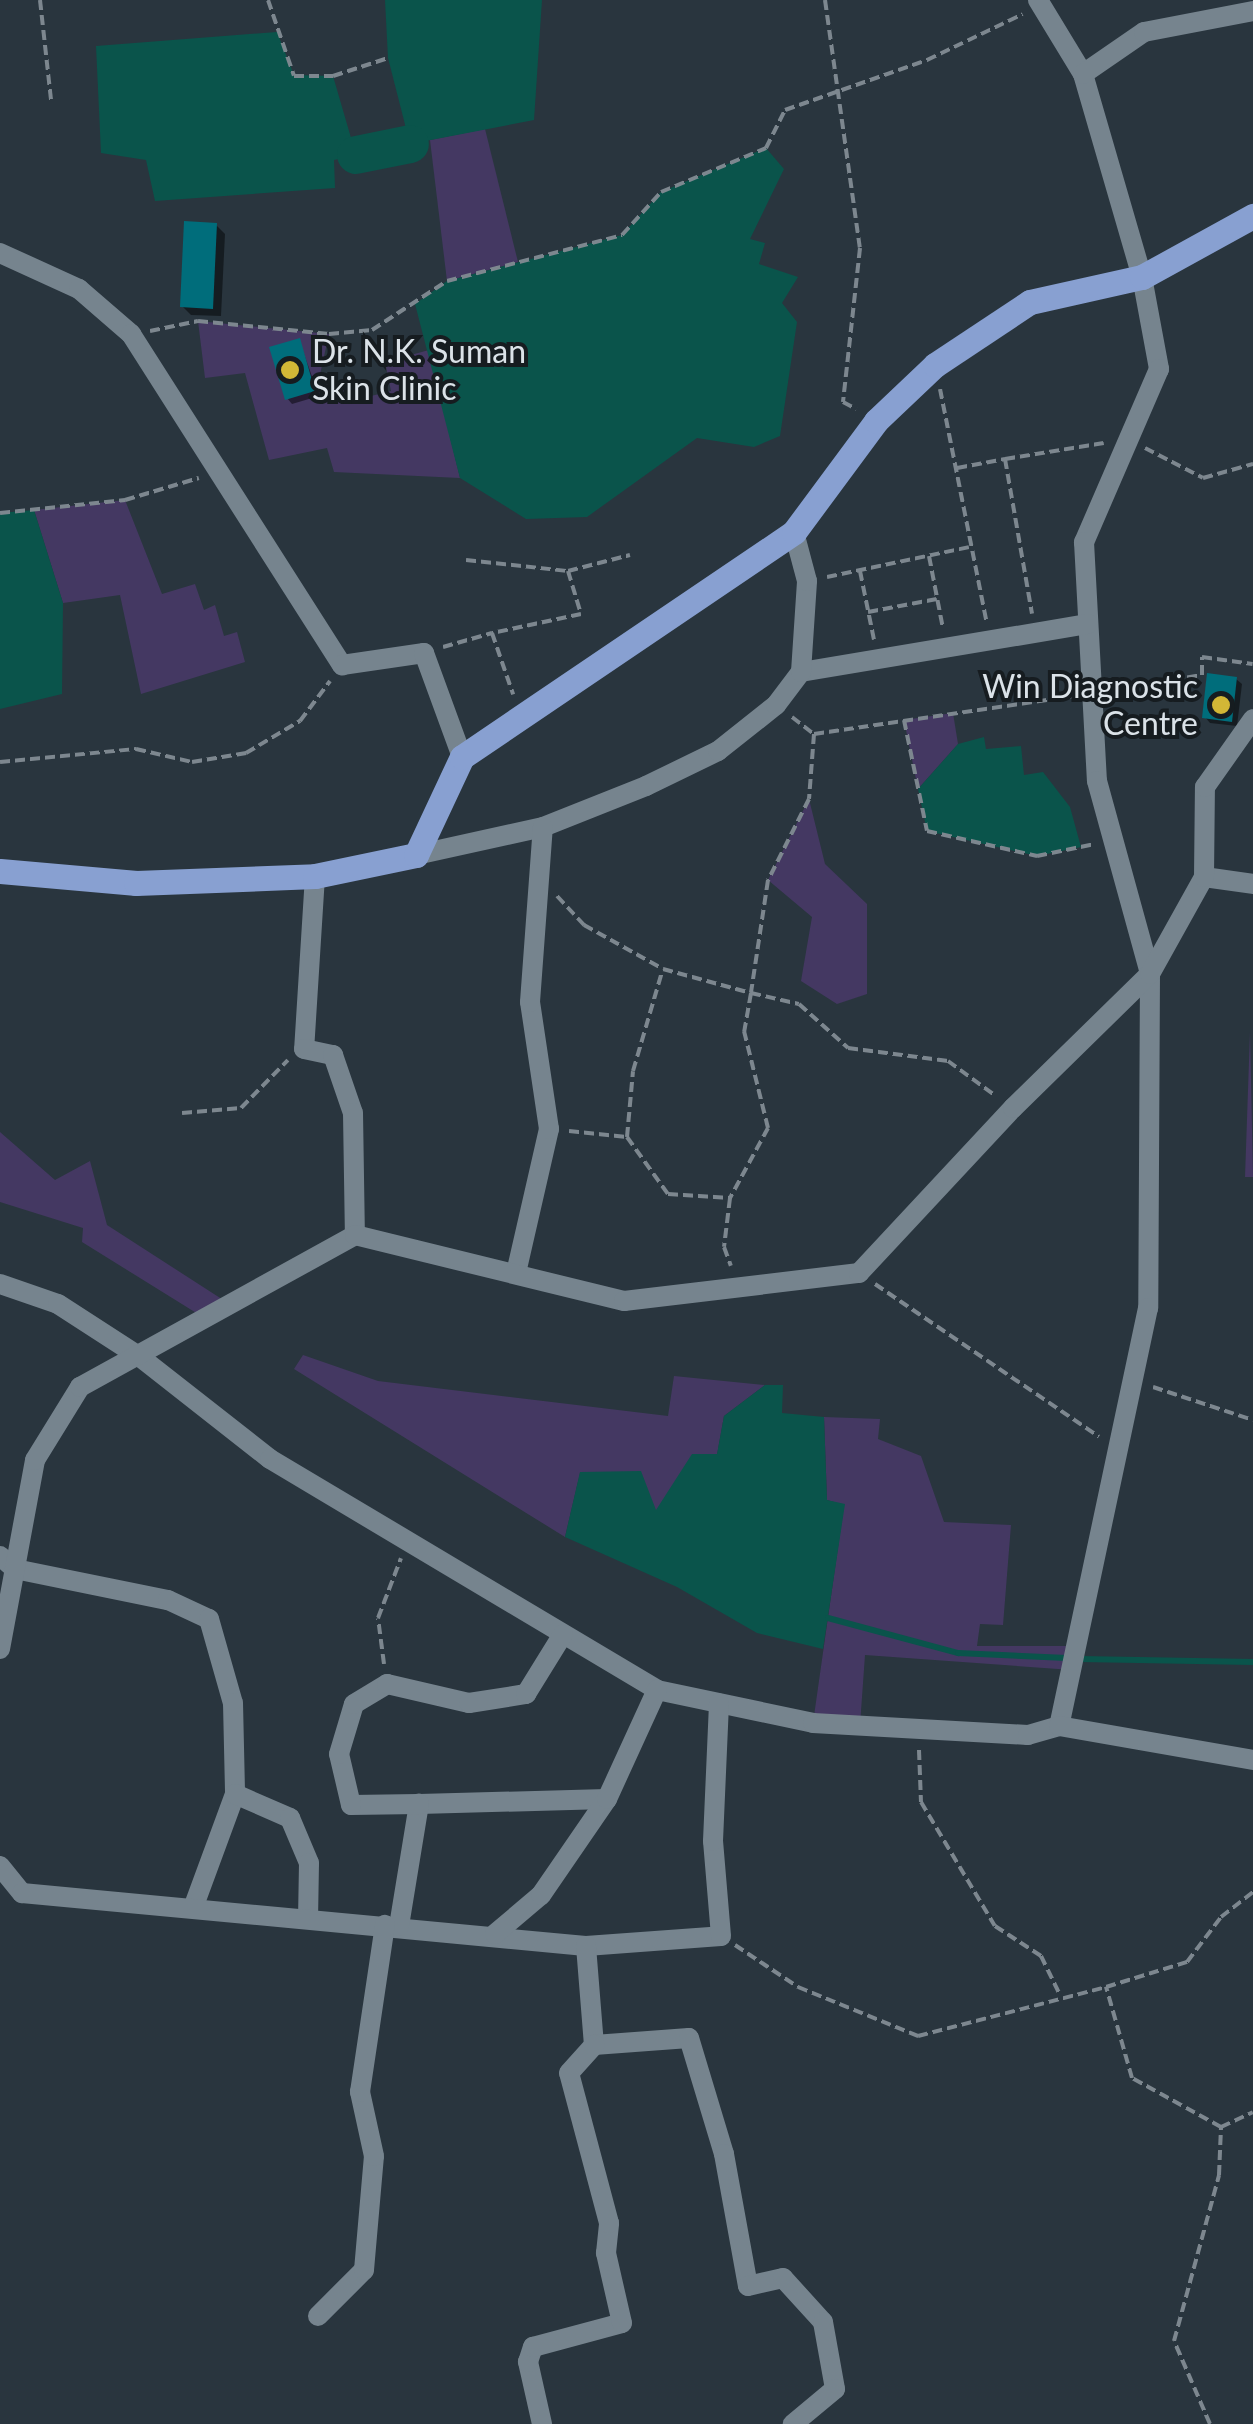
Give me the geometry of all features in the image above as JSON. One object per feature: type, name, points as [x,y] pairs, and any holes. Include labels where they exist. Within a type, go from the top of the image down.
[{"type":"main road","points":[[0,871],[136,882],[315,876],[416,855],[462,757],[794,532],[876,421],[935,365],[1030,302],[1142,277],[1253,216]]},
{"type":"street","points":[[1040,3],[1083,74],[1142,277],[1158,369],[1084,542],[1097,782],[1150,974],[1148,1308],[1137,1383],[1114,1448],[1059,1726]]},
{"type":"street","points":[[1083,74],[1144,32],[1253,11]]},
{"type":"street","points":[[0,252],[79,289],[131,334],[223,472],[342,665],[424,653],[462,757]]},
{"type":"street","points":[[416,855],[544,827],[718,751],[776,706],[801,672],[807,582],[794,532]]},
{"type":"street","points":[[801,672],[1088,624]]},
{"type":"street","points":[[0,1649],[8,1562],[36,1460],[80,1387],[354,1235],[624,1301],[859,1273],[1013,1108],[1150,974],[1204,877],[1206,787],[1253,719]]},
{"type":"street","points":[[516,1273],[550,1129],[530,1002],[544,827]]},
{"type":"street","points":[[315,876],[304,1049],[333,1055],[353,1114],[354,1235]]},
{"type":"street","points":[[1204,877],[1253,884]]},
{"type":"street","points":[[0,1284],[58,1304],[140,1357],[270,1459],[657,1690],[813,1723],[1028,1735],[1059,1726],[1253,1760]]},
{"type":"street","points":[[8,1562],[168,1600],[210,1620],[234,1703],[235,1794],[194,1908]]},
{"type":"street","points":[[563,1634],[526,1694],[469,1704],[387,1684],[354,1704],[339,1754],[351,1805],[607,1798]]},
{"type":"street","points":[[495,1934],[541,1895],[607,1798],[657,1690]]},
{"type":"street","points":[[0,1866],[22,1893],[495,1934],[586,1946],[721,1936],[713,1841],[719,1702]]},
{"type":"street","points":[[235,1794],[290,1818],[309,1863],[308,1918]]},
{"type":"street","points":[[318,2316],[364,2270],[374,2156],[360,2092],[419,1804]]},
{"type":"street","points":[[586,1946],[594,2045]]},
{"type":"street","points":[[542,2424],[528,2362],[533,2347],[622,2323],[606,2253],[609,2223],[568,2072],[594,2045],[689,2038],[724,2154],[748,2286],[783,2278],[823,2322],[834,2389],[794,2424]]},
{"type":"path","points":[[40,0],[51,100]]},
{"type":"path","points":[[268,0],[294,76],[333,76],[388,58]]},
{"type":"path","points":[[825,0],[835,93],[860,248],[843,402],[876,421]]},
{"type":"path","points":[[131,334],[198,321],[329,334],[372,330],[447,281],[622,234],[660,192],[766,148],[786,110],[835,93],[1040,3]]},
{"type":"path","points":[[935,365],[990,641]]},
{"type":"path","points":[[955,468],[1128,438],[1202,478],[1253,464]]},
{"type":"path","points":[[1005,459],[1035,633]]},
{"type":"path","points":[[0,513],[126,500],[223,472]]},
{"type":"path","points":[[807,582],[971,546]]},
{"type":"path","points":[[466,560],[568,571],[630,554]]},
{"type":"path","points":[[929,556],[947,648]]},
{"type":"path","points":[[860,570],[878,660]]},
{"type":"path","points":[[424,653],[580,614],[568,571]]},
{"type":"path","points":[[868,612],[937,599]]},
{"type":"path","points":[[492,633],[520,716]]},
{"type":"path","points":[[776,706],[814,734],[1202,675],[1202,657],[1253,664]]},
{"type":"path","points":[[0,762],[136,750],[192,762],[246,753],[300,721],[342,665]]},
{"type":"path","points":[[904,720],[926,831],[1038,856],[1080,847]]},
{"type":"path","points":[[738,1288],[724,1247],[730,1198],[768,1128],[744,1030],[768,880],[808,799],[814,734]]},
{"type":"path","points":[[540,877],[584,925],[663,969],[799,1004],[848,1048],[948,1062],[1013,1108]]},
{"type":"path","points":[[663,969],[633,1071],[627,1137],[668,1194],[730,1198]]},
{"type":"path","points":[[182,1113],[241,1108],[304,1049]]},
{"type":"path","points":[[550,1129],[627,1137]]},
{"type":"path","points":[[859,1273],[1114,1448]]},
{"type":"path","points":[[1137,1383],[1253,1420]]},
{"type":"path","points":[[387,1684],[378,1618],[407,1541]]},
{"type":"path","points":[[918,1728],[922,1802],[994,1926],[1042,1956],[1060,1996]]},
{"type":"path","points":[[721,1936],[798,1987],[918,2036],[1187,1962],[1221,1917],[1253,1892]]},
{"type":"path","points":[[1106,1987],[1132,2078],[1221,2127]]},
{"type":"path","points":[[1221,2127],[1253,2112]]},
{"type":"path","points":[[1210,2424],[1174,2340],[1219,2174],[1221,2127]]},
{"type":"shaded area","points":[[385,0],[542,0],[534,120],[410,144],[388,58]]},
{"type":"shaded area","points":[[277,32],[294,75],[333,76],[356,155],[334,160],[335,188],[155,201],[146,160],[101,153],[96,46]]},
{"type":"shaded area","points":[[485,129],[518,262],[447,281],[430,140]]},
{"type":"shaded area","points":[[766,148],[784,169],[750,239],[765,243],[759,264],[798,277],[782,303],[797,322],[780,436],[754,447],[697,438],[587,517],[526,519],[460,478],[415,304],[447,281],[622,235],[661,192]]},
{"type":"shaded area","points":[[198,321],[329,334],[319,379],[363,398],[391,391],[385,362],[429,350],[460,478],[334,472],[327,448],[269,460],[245,373],[205,378]]},
{"type":"shaded area","points":[[125,500],[162,594],[195,584],[204,610],[215,605],[224,636],[237,632],[245,662],[141,694],[120,595],[63,603],[34,510]]},
{"type":"shaded area","points":[[34,510],[63,603],[62,694],[0,709],[0,513]]},
{"type":"shaded area","points":[[953,713],[958,744],[918,789],[904,720]]},
{"type":"shaded area","points":[[984,737],[986,749],[1021,746],[1024,775],[1043,772],[1070,807],[1081,847],[1037,856],[927,831],[918,789],[958,744]]},
{"type":"shaded area","points":[[809,799],[825,864],[867,904],[867,994],[837,1004],[801,981],[812,917],[768,880]]},
{"type":"shaded area","points":[[1250,1032],[1253,1177],[1245,1177]]},
{"type":"shaded area","points":[[0,1132],[55,1180],[90,1161],[107,1225],[231,1305],[206,1319],[82,1242],[83,1228],[0,1202]]},
{"type":"shaded area","points":[[303,1355],[378,1381],[668,1416],[674,1376],[765,1385],[724,1416],[717,1455],[656,1511],[580,1473],[565,1537],[294,1369]]},
{"type":"shaded area","points":[[765,1385],[783,1385],[782,1413],[824,1417],[827,1500],[845,1504],[823,1649],[757,1633],[677,1587],[565,1537],[580,1472],[641,1471],[656,1510],[692,1454],[717,1454],[724,1416]]},
{"type":"shaded area","points":[[824,1417],[880,1419],[878,1439],[921,1456],[944,1522],[1011,1525],[1003,1625],[980,1624],[977,1646],[1074,1646],[1072,1670],[865,1655],[860,1725],[813,1723],[844,1505],[827,1500]]},
{"type":"building","points":[[184,221],[217,223],[213,309],[180,307]]},
{"type":"building","points":[[300,338],[315,391],[285,400],[269,347]]},
{"type":"building","points":[[1207,673],[1237,677],[1232,722],[1202,718]]},
{"type":"waterway","points":[[356,155],[410,144]]},
{"type":"waterway","points":[[828,1618],[958,1653],[1067,1658]]},
{"type":"waterway","points":[[1080,1659],[1253,1662]]},
{"type":"place","name":"Dr. N.K. Suman Skin Clinic","points":[[290,370]]},
{"type":"place","name":"Win Diagnostic Centre","points":[[1221,705]]}]
